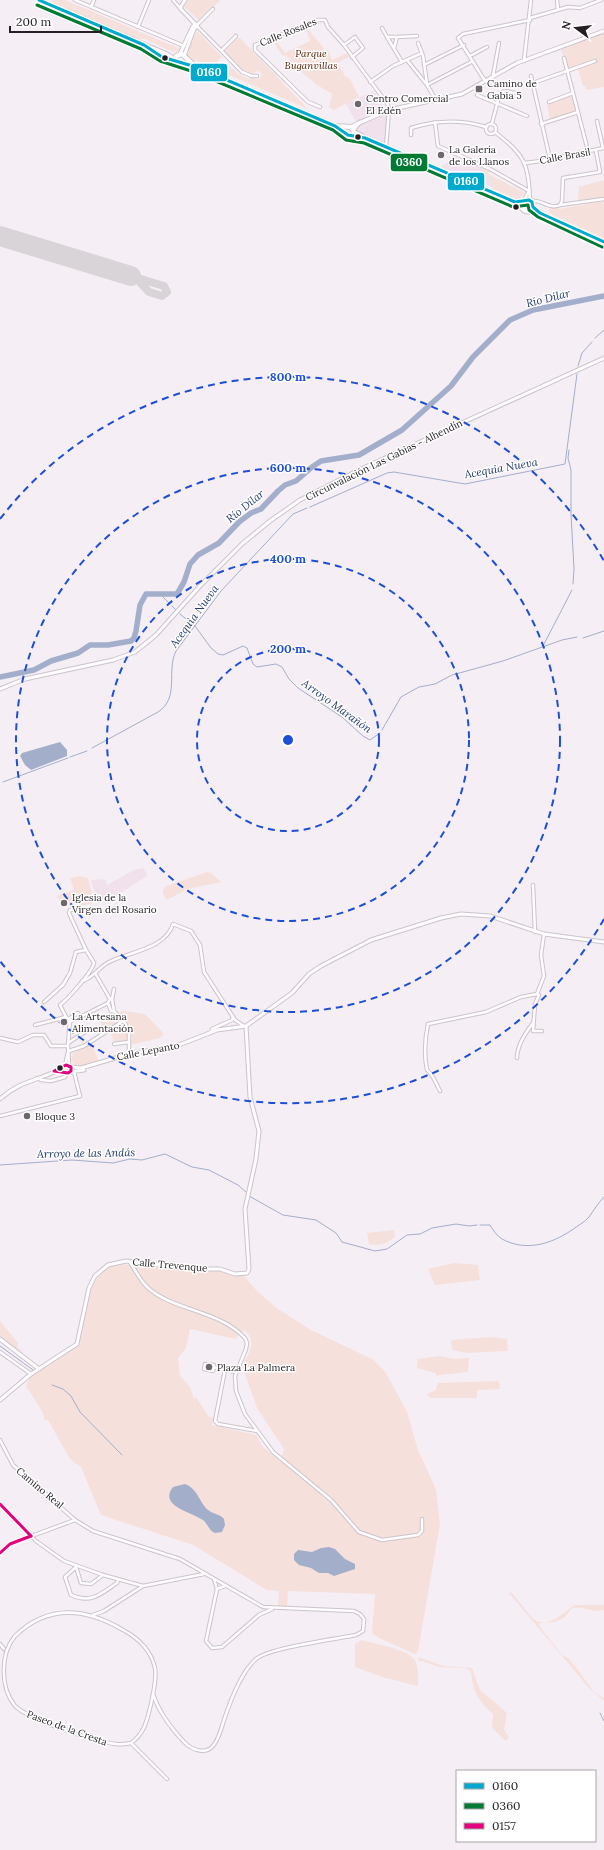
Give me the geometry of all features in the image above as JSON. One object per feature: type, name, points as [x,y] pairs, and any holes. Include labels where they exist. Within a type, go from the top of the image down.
[{"type":"main road","points":[[38,0],[166,54],[180,57],[196,67],[335,126],[351,130],[365,138],[515,202],[525,211],[532,204]]},
{"type":"main road","points":[[180,57],[178,63],[196,67]]},
{"type":"main road","points":[[180,57],[182,64]]},
{"type":"main road","points":[[335,126],[346,133],[351,130]]},
{"type":"main road","points":[[515,202],[524,201],[532,204],[540,213],[604,242]]},
{"type":"main road","points":[[521,206],[524,201]]},
{"type":"street","points":[[75,0],[185,47]]},
{"type":"street","points":[[91,7],[94,0]]},
{"type":"street","points":[[138,27],[149,0]]},
{"type":"street","points":[[168,0],[173,0],[242,72],[252,76],[258,76]]},
{"type":"street","points":[[180,8],[185,0]]},
{"type":"street","points":[[524,61],[531,0]]},
{"type":"street","points":[[557,0],[558,10]]},
{"type":"street","points":[[485,81],[464,45],[458,38],[463,34],[530,19],[558,10],[574,7],[580,8],[601,0]]},
{"type":"street","points":[[180,57],[196,25],[213,9]]},
{"type":"street","name":"Calle Rosales","points":[[320,107],[308,102],[255,50],[254,47],[322,19],[344,45]]},
{"type":"street","points":[[382,28],[402,62]]},
{"type":"street","points":[[351,130],[362,121],[389,110],[462,94],[493,76],[524,61],[604,31]]},
{"type":"street","points":[[222,50],[236,36]]},
{"type":"street","points":[[387,37],[417,36]]},
{"type":"street","points":[[352,57],[363,48],[355,37],[344,45],[352,57],[370,82],[389,110],[386,147]]},
{"type":"street","points":[[394,48],[396,37]]},
{"type":"street","points":[[418,43],[422,53],[427,85]]},
{"type":"street","points":[[493,76],[498,43]]},
{"type":"street","points":[[424,65],[464,45]]},
{"type":"street","points":[[470,56],[487,47]]},
{"type":"street","points":[[370,82],[393,66],[422,53]]},
{"type":"street","points":[[564,58],[588,150]]},
{"type":"street","points":[[407,60],[427,85],[436,100]]},
{"type":"street","points":[[427,85],[473,61]]},
{"type":"street","points":[[533,83],[595,61]]},
{"type":"street","points":[[531,76],[550,159]]},
{"type":"street","points":[[486,128],[492,123],[497,102],[503,92],[515,93]]},
{"type":"street","points":[[549,102],[573,93]]},
{"type":"street","points":[[477,95],[497,102],[527,116]]},
{"type":"street","points":[[541,124],[578,112]]},
{"type":"street","points":[[411,135],[411,128],[435,122],[460,121],[486,128],[488,133],[495,132]]},
{"type":"street","points":[[597,121],[604,148]]},
{"type":"street","points":[[435,122],[438,146],[490,170],[529,191]]},
{"type":"street","points":[[492,123],[496,128],[495,132],[514,148],[525,163],[529,176],[529,191],[532,204],[555,207],[604,199]]},
{"type":"street","name":"Calle Brasil","points":[[525,163],[588,150],[596,151],[604,148]]},
{"type":"street","points":[[560,205],[562,201],[560,179],[600,172],[596,151]]},
{"type":"street","points":[[524,201],[529,191]]},
{"type":"street","name":"Circunvalación Las Gabias - Alhendín","points":[[0,689],[25,679],[105,662],[135,652],[156,635],[200,586],[242,544],[270,520],[300,500],[359,470],[604,358]]},
{"type":"street","points":[[533,885],[535,932]]},
{"type":"street","points":[[68,1051],[64,1066],[64,1070],[67,1072],[70,1066],[68,1044],[70,1020],[60,1005],[74,993],[94,966],[69,913],[70,910],[79,908]]},
{"type":"street","points":[[82,981],[95,973],[108,962],[138,953],[154,944],[167,935],[173,924],[191,931],[200,945],[202,967],[204,972],[234,1020],[244,1026],[292,993],[315,969],[371,940],[441,918],[467,914],[490,916],[535,932],[604,942]]},
{"type":"street","points":[[542,1031],[533,1031],[533,1022],[535,1004],[539,995],[537,994],[544,976],[541,955],[544,934]]},
{"type":"street","points":[[44,1002],[63,985],[70,973],[76,952],[86,950]]},
{"type":"street","points":[[95,973],[111,999],[114,1011]]},
{"type":"street","points":[[35,1025],[70,1020],[80,1017],[108,1003],[114,990]]},
{"type":"street","points":[[440,1091],[433,1081],[430,1072],[427,1070],[425,1062],[428,1024],[486,1012],[521,997],[537,994]]},
{"type":"street","points":[[108,1003],[111,1011],[114,1011],[123,1021],[129,1033],[129,1054]]},
{"type":"street","points":[[234,1020],[234,1028]]},
{"type":"street","points":[[211,1032],[212,1029],[234,1020]]},
{"type":"street","points":[[68,1051],[84,1046],[123,1021]]},
{"type":"street","points":[[518,1058],[517,1052],[522,1040],[533,1022]]},
{"type":"street","name":"Calle Lepanto","points":[[0,1098],[14,1087],[56,1071],[64,1066],[81,1068],[129,1054],[179,1045],[211,1032],[244,1026]]},
{"type":"street","name":"Calle Trevenque","points":[[0,1400],[31,1374],[77,1344],[89,1288],[94,1276],[108,1265],[120,1261],[129,1261],[192,1269],[220,1268],[235,1274],[247,1273],[249,1268],[245,1209],[256,1159],[259,1131],[250,1097],[244,1026]]},
{"type":"street","points":[[0,1038],[18,1042],[33,1035],[44,1035],[51,1046],[68,1044],[91,1028]]},
{"type":"street","points":[[114,1044],[128,1042]]},
{"type":"street","name":"Calle Lepanto","points":[[56,1071],[74,1072],[96,1063]]},
{"type":"street","name":"Calle Lepanto","points":[[37,1077],[40,1080],[51,1080],[65,1077],[67,1072]]},
{"type":"street","points":[[0,1116],[80,1096],[74,1072]]},
{"type":"street","points":[[129,1261],[142,1282],[152,1291],[169,1300],[214,1318],[245,1338],[247,1343],[246,1349],[236,1372],[235,1385],[242,1409],[257,1431],[279,1458],[331,1500],[359,1532],[382,1540],[416,1536],[422,1531],[422,1519]]},
{"type":"street","points":[[0,1339],[39,1369]]},
{"type":"street","points":[[0,1352],[31,1374]]},
{"type":"street","points":[[213,1367],[236,1372]]},
{"type":"street","points":[[225,1370],[215,1421],[218,1424],[257,1431]]},
{"type":"street","name":"Camino Real","points":[[0,1440],[13,1465],[71,1514],[75,1520]]},
{"type":"street","points":[[0,1504],[31,1536],[55,1555],[76,1567],[134,1585],[143,1586]]},
{"type":"street","name":"Camino Real","points":[[69,1521],[71,1514]]},
{"type":"street","points":[[0,1554],[10,1544],[75,1520],[93,1531],[174,1557],[258,1605],[273,1608],[357,1612],[364,1619],[363,1631],[356,1635],[270,1651],[256,1658],[232,1696],[217,1741],[209,1750],[200,1751],[193,1749],[186,1744],[169,1725],[158,1707],[153,1694]]},
{"type":"street","points":[[76,1567],[81,1583],[91,1584],[103,1576]]},
{"type":"street","points":[[76,1567],[65,1577],[69,1592],[74,1596],[96,1598],[117,1584],[118,1580]]},
{"type":"street","points":[[196,1575],[197,1569]]},
{"type":"street","points":[[98,1617],[134,1590],[143,1586],[205,1574]]},
{"type":"street","points":[[214,1579],[217,1589],[206,1641],[212,1648],[222,1647],[259,1615],[273,1608]]},
{"type":"street","points":[[134,1585],[134,1590]]},
{"type":"street","points":[[217,1589],[225,1586]]},
{"type":"street","points":[[258,1605],[259,1615]]},
{"type":"street","name":"Paseo de la Cresta","points":[[92,1615],[66,1612],[41,1618],[24,1628],[7,1644],[1,1656],[1,1677],[3,1688],[9,1699],[24,1713],[114,1744],[131,1743]]},
{"type":"street","points":[[92,1615],[103,1612]]},
{"type":"street","points":[[103,1612],[103,1619]]},
{"type":"street","points":[[92,1615],[103,1619],[133,1636],[149,1652],[156,1673],[153,1694],[145,1729],[131,1743],[167,1779]]},
{"type":"street","points":[[0,1644],[7,1644]]},
{"type":"street","points":[[0,1644],[4,1649]]},
{"type":"street","points":[[150,1707],[158,1707]]},
{"type":"shaded area","points":[[373,91],[388,112],[386,144],[357,131],[355,120],[346,104]]},
{"type":"shaded area","points":[[455,156],[483,168],[494,189],[477,178],[475,182],[441,167]]},
{"type":"shaded area","points":[[143,868],[147,876],[116,896],[97,902],[91,880],[105,879],[107,885],[134,870]]},
{"type":"green space","points":[[52,0],[65,0],[180,49],[178,52],[168,50],[147,40],[137,39],[51,2]]},
{"type":"green space","points":[[189,0],[220,1],[198,20],[184,6]]},
{"type":"green space","name":"Parque Buganvillas","points":[[305,26],[307,26],[325,51],[328,50],[332,60],[347,53],[350,56],[338,63],[345,76],[350,79],[359,97],[334,110],[329,107],[332,94],[314,83],[299,70],[286,55],[283,56],[272,40],[275,39],[285,53],[310,41]]},
{"type":"green space","points":[[197,31],[222,57],[217,61],[225,69],[229,66],[240,75],[249,79],[259,79],[262,75],[260,72],[256,71],[253,74],[244,70],[224,51],[239,37],[308,109],[187,57],[187,48],[189,48]]},
{"type":"green space","points":[[604,33],[604,87],[586,90],[585,86],[583,86],[578,69],[597,62],[596,59],[568,68],[561,50]]},
{"type":"green space","points":[[572,95],[576,111],[550,120],[547,105]]},
{"type":"green space","points":[[483,168],[489,170],[488,174],[525,193],[518,200],[494,189]]},
{"type":"green space","points":[[604,180],[604,198],[578,201],[579,187]]},
{"type":"green space","points":[[604,201],[604,238],[549,213],[550,207],[559,209]]},
{"type":"green space","points":[[207,872],[211,873],[221,882],[187,889],[167,900],[163,894],[163,890],[166,886]]},
{"type":"green space","points":[[79,876],[88,878],[94,903],[79,906],[78,902],[69,904],[64,899],[60,902],[57,896],[74,890],[70,878]]},
{"type":"green space","points":[[124,1011],[145,1014],[164,1034],[160,1038],[135,1044],[131,1043],[131,1030],[127,1022],[118,1012]]},
{"type":"green space","points":[[111,1013],[121,1021],[104,1031],[99,1019],[104,1016],[111,1016]]},
{"type":"green space","points":[[123,1022],[129,1034],[128,1040],[114,1042],[110,1032]]},
{"type":"green space","points":[[92,1043],[98,1060],[81,1067],[74,1065],[71,1059],[73,1053]]},
{"type":"green space","points":[[394,1230],[395,1237],[389,1241],[380,1245],[369,1244],[367,1233]]},
{"type":"green space","points":[[455,1263],[478,1265],[480,1280],[435,1285],[428,1269]]},
{"type":"green space","points":[[121,1264],[183,1270],[220,1270],[232,1275],[244,1276],[258,1292],[278,1309],[311,1330],[374,1360],[386,1373],[407,1412],[418,1450],[436,1489],[440,1524],[418,1651],[415,1654],[379,1638],[372,1633],[375,1594],[288,1591],[287,1606],[278,1606],[279,1591],[267,1590],[193,1545],[101,1515],[81,1467],[70,1459],[48,1420],[45,1420],[42,1411],[26,1386],[31,1376],[80,1345],[89,1296],[100,1275],[109,1268]],"holes":[[[190,1329],[235,1339],[244,1330],[251,1338],[251,1347],[242,1366],[257,1408],[284,1449],[280,1461],[263,1447],[256,1435],[212,1425],[213,1418],[209,1417],[196,1397],[194,1399],[190,1387],[180,1376],[178,1358],[186,1348]]]},
{"type":"green space","points":[[0,1321],[18,1343],[17,1347],[23,1352],[21,1353],[0,1337]]},
{"type":"green space","points":[[493,1337],[507,1339],[508,1351],[466,1353],[452,1350],[451,1340]]},
{"type":"green space","points":[[439,1356],[454,1359],[469,1358],[468,1372],[437,1376],[435,1373],[417,1368],[418,1359]]},
{"type":"green space","points":[[499,1381],[500,1389],[477,1390],[477,1398],[430,1398],[427,1394],[436,1390],[438,1383]]},
{"type":"green space","points":[[511,1592],[533,1619],[539,1622],[556,1619],[575,1605],[604,1605],[604,1610],[600,1611],[576,1607],[572,1608],[564,1618],[554,1622],[540,1623],[539,1626],[562,1655],[568,1658],[575,1666],[594,1692],[604,1698],[604,1701],[589,1688],[509,1593]]},
{"type":"green space","points":[[361,1640],[389,1647],[410,1655],[417,1665],[418,1686],[382,1677],[355,1667],[355,1644]]},
{"type":"green space","points":[[418,1657],[443,1666],[472,1668],[480,1690],[507,1713],[504,1730],[509,1737],[506,1741],[492,1728],[493,1714],[483,1704],[477,1695],[473,1684],[471,1671],[465,1668],[439,1667],[422,1661],[419,1662]]},
{"type":"water","points":[[60,742],[67,750],[67,756],[31,770],[25,765],[20,756],[22,753]]},
{"type":"water","points":[[185,1484],[196,1492],[208,1510],[224,1519],[225,1525],[222,1532],[213,1532],[203,1520],[173,1504],[170,1499],[170,1494],[173,1487]]},
{"type":"water","points":[[329,1547],[335,1549],[345,1559],[355,1564],[355,1569],[334,1576],[328,1573],[319,1573],[311,1568],[299,1565],[294,1560],[294,1554],[298,1550],[312,1552],[321,1548]]},
{"type":"waterway","name":"Río Dílar","points":[[0,677],[34,670],[51,661],[78,653],[90,645],[108,645],[131,641],[134,638],[136,631],[140,605],[146,594],[177,594],[184,582],[190,564],[198,555],[219,543],[239,522],[251,513],[261,509],[285,485],[296,481],[321,461],[359,455],[402,430],[451,386],[473,357],[510,320],[533,310],[604,296]]},
{"type":"waterway","name":"Acequia Nueva","points":[[595,338],[604,330]]},
{"type":"waterway","name":"Acequia Nueva","points":[[578,366],[582,353],[592,342]]},
{"type":"waterway","name":"Acequia Nueva","points":[[310,507],[387,473],[394,472],[465,484],[565,464],[577,374]]},
{"type":"waterway","points":[[569,450],[568,458],[571,470],[571,514],[574,569],[573,584]]},
{"type":"waterway","name":"Acequia Nueva","points":[[92,748],[158,712],[165,706],[171,692],[172,667],[176,651],[221,591],[293,514],[307,508]]},
{"type":"waterway","points":[[543,646],[572,590]]},
{"type":"waterway","name":"Arroyo Marañón","points":[[160,594],[169,603]]},
{"type":"waterway","name":"Arroyo Marañón","points":[[172,606],[176,610]]},
{"type":"waterway","name":"Arroyo Marañón","points":[[180,614],[195,626],[211,648],[218,654],[223,655],[243,646],[247,648],[253,664],[257,667],[276,664],[282,667],[289,679],[298,688],[342,717],[363,736],[370,740],[380,733]]},
{"type":"waterway","name":"Arroyo Marañón","points":[[583,638],[604,631]]},
{"type":"waterway","name":"Arroyo Marañón","points":[[382,730],[401,697],[419,687],[435,684],[452,675],[503,661],[562,640],[577,637]]},
{"type":"waterway","name":"Acequia Nueva","points":[[70,757],[87,751]]},
{"type":"waterway","name":"Acequia Nueva","points":[[3,782],[68,758]]},
{"type":"waterway","name":"Arroyo de las Andás","points":[[0,1165],[72,1160],[113,1163],[130,1159],[142,1160],[165,1154],[192,1167],[209,1170],[238,1185],[247,1193]]},
{"type":"waterway","name":"Arroyo de las Andás","points":[[249,1196],[283,1215],[316,1220],[336,1233],[342,1242],[375,1251],[387,1249],[407,1235],[420,1234],[432,1228],[456,1224],[469,1226],[477,1225]]},
{"type":"waterway","name":"Arroyo de las Andás","points":[[480,1225],[490,1225],[500,1238],[511,1243],[529,1246],[538,1245],[556,1239],[572,1230],[589,1217],[604,1197]]},
{"type":"waterway","points":[[0,1346],[33,1370]]},
{"type":"waterway","points":[[52,1385],[63,1389],[71,1396],[80,1412],[122,1455]]},
{"type":"waterway","points":[[600,1713],[604,1721]]},
{"type":"taxiway","points":[[131,276],[164,286],[167,292],[162,296],[149,292],[135,277]]},
{"type":"runway","points":[[0,236],[131,276]]},
{"type":"transit line","name":"0160","points":[[39,0],[144,45],[162,57],[196,67],[335,126],[348,135],[365,138],[515,202],[529,200],[532,202],[533,207],[540,213],[604,242]]},
{"type":"transit line","name":"0360","points":[[37,5],[141,49],[160,61],[194,72],[333,130],[346,140],[364,143],[513,207],[528,205],[529,210],[538,217],[602,247]]},
{"type":"transit line","name":"0157","points":[[66,1065],[71,1067],[71,1071],[68,1073],[54,1071],[66,1065]]},
{"type":"transit line","name":"0157","points":[[0,1504],[31,1536]]},
{"type":"transit line","name":"0157","points":[[0,1553],[10,1544],[31,1536]]},
{"type":"place","name":"Camino de Gabia 5","points":[[479,89]]},
{"type":"place","name":"Centro Comercial El Edén","points":[[358,104]]},
{"type":"place","name":"La Galería de los Llanos","points":[[441,155]]},
{"type":"place","name":"Iglesia de la Virgen del Rosario","points":[[64,903]]},
{"type":"place","name":"La Artesana Alimentación","points":[[64,1022]]},
{"type":"place","name":"Bloque 3","points":[[27,1116]]},
{"type":"place","name":"Plaza La Palmera","points":[[209,1367]]}]
